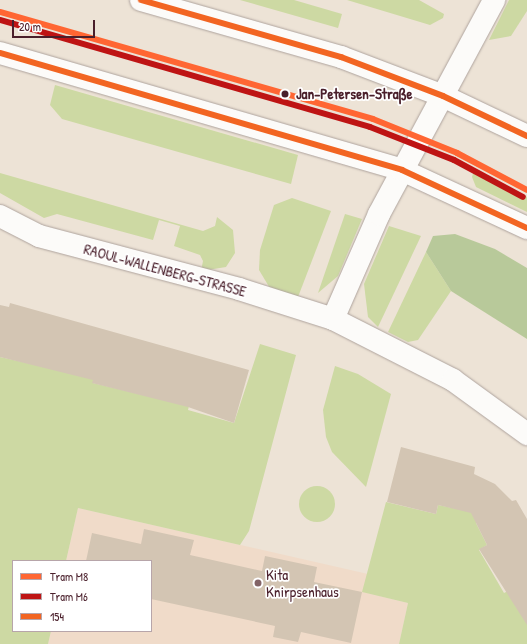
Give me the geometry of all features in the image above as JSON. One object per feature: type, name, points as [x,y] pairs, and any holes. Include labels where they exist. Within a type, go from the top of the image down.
[{"type":"main road","points":[[141,0],[341,57],[443,96],[527,136]]},
{"type":"main road","points":[[333,319],[402,170],[475,38],[494,0]]},
{"type":"main road","points":[[0,53],[402,170],[527,228]]},
{"type":"main road","name":"RAOUL-WALLENBERG-STRASSE","points":[[0,216],[39,236],[239,289],[333,319],[453,380],[527,434]]},
{"type":"shaded area","name":"Kita Knirpsenhaus","points":[[78,508],[368,574],[363,592],[408,603],[399,644],[48,644],[51,632],[152,632],[152,560],[66,560]]},
{"type":"green space","points":[[240,0],[294,0],[342,14],[338,28]]},
{"type":"green space","points":[[347,0],[419,0],[444,14],[443,18],[430,25]]},
{"type":"green space","points":[[509,0],[527,0],[527,11],[511,36],[489,40]]},
{"type":"green space","points":[[55,85],[298,155],[291,184],[62,119],[50,105]]},
{"type":"green space","points":[[474,170],[527,197],[527,212],[476,187],[472,177]]},
{"type":"green space","points":[[0,173],[203,231],[215,226],[217,217],[233,230],[235,253],[226,267],[201,271],[203,261],[200,255],[174,246],[180,226],[159,220],[153,240],[57,214],[44,218],[0,193]]},
{"type":"green space","points":[[292,198],[331,211],[298,297],[271,290],[259,270],[260,250],[274,205]]},
{"type":"green space","points":[[345,214],[362,219],[338,276],[318,293]]},
{"type":"green space","points":[[389,226],[421,236],[378,327],[368,317],[364,284]]},
{"type":"green space","points":[[455,234],[495,249],[527,268],[527,339],[451,291],[426,252],[433,236]]},
{"type":"green space","points":[[426,252],[451,291],[418,340],[408,342],[388,332]]},
{"type":"green space","points":[[260,344],[296,355],[249,531],[240,545],[78,508],[66,560],[12,560],[12,632],[51,632],[48,644],[0,644],[0,357],[94,378],[93,383],[189,406],[188,410],[234,423]]},
{"type":"green space","points":[[335,366],[358,374],[391,394],[366,487],[332,452],[326,437],[323,410]]},
{"type":"green space","points":[[317,486],[327,489],[332,494],[335,504],[332,514],[327,519],[317,522],[307,519],[302,514],[299,504],[302,494],[307,489]]},
{"type":"green space","points":[[386,502],[436,514],[438,505],[472,512],[479,520],[476,523],[487,545],[479,550],[504,593],[508,591],[527,621],[527,644],[399,644],[408,603],[362,592]]},
{"type":"building","points":[[10,303],[249,370],[234,423],[188,407],[92,383],[93,380],[0,357],[0,305],[9,307]]},
{"type":"building","points":[[401,447],[475,467],[474,474],[495,484],[512,501],[516,500],[527,519],[527,625],[479,549],[487,545],[471,513],[438,505],[436,514],[387,502]]},
{"type":"building","points":[[144,529],[194,540],[190,555],[262,571],[265,556],[317,567],[314,582],[362,592],[351,643],[301,632],[298,642],[273,637],[275,626],[152,599],[152,560],[86,560],[92,533],[141,544]]},
{"type":"tram line","name":"M8","points":[[0,12],[373,119],[457,153],[527,190]]},
{"type":"tram line","name":"M6","points":[[0,20],[370,127],[454,160],[523,197]]},
{"type":"transit line","name":"154","points":[[141,0],[341,57],[443,96],[527,136]]},
{"type":"transit line","name":"154","points":[[0,53],[402,170],[527,228]]},
{"type":"place","name":"Jan-Petersen-Straße","points":[[285,94]]},
{"type":"place","name":"Kita Knirpsenhaus","points":[[258,583]]}]
